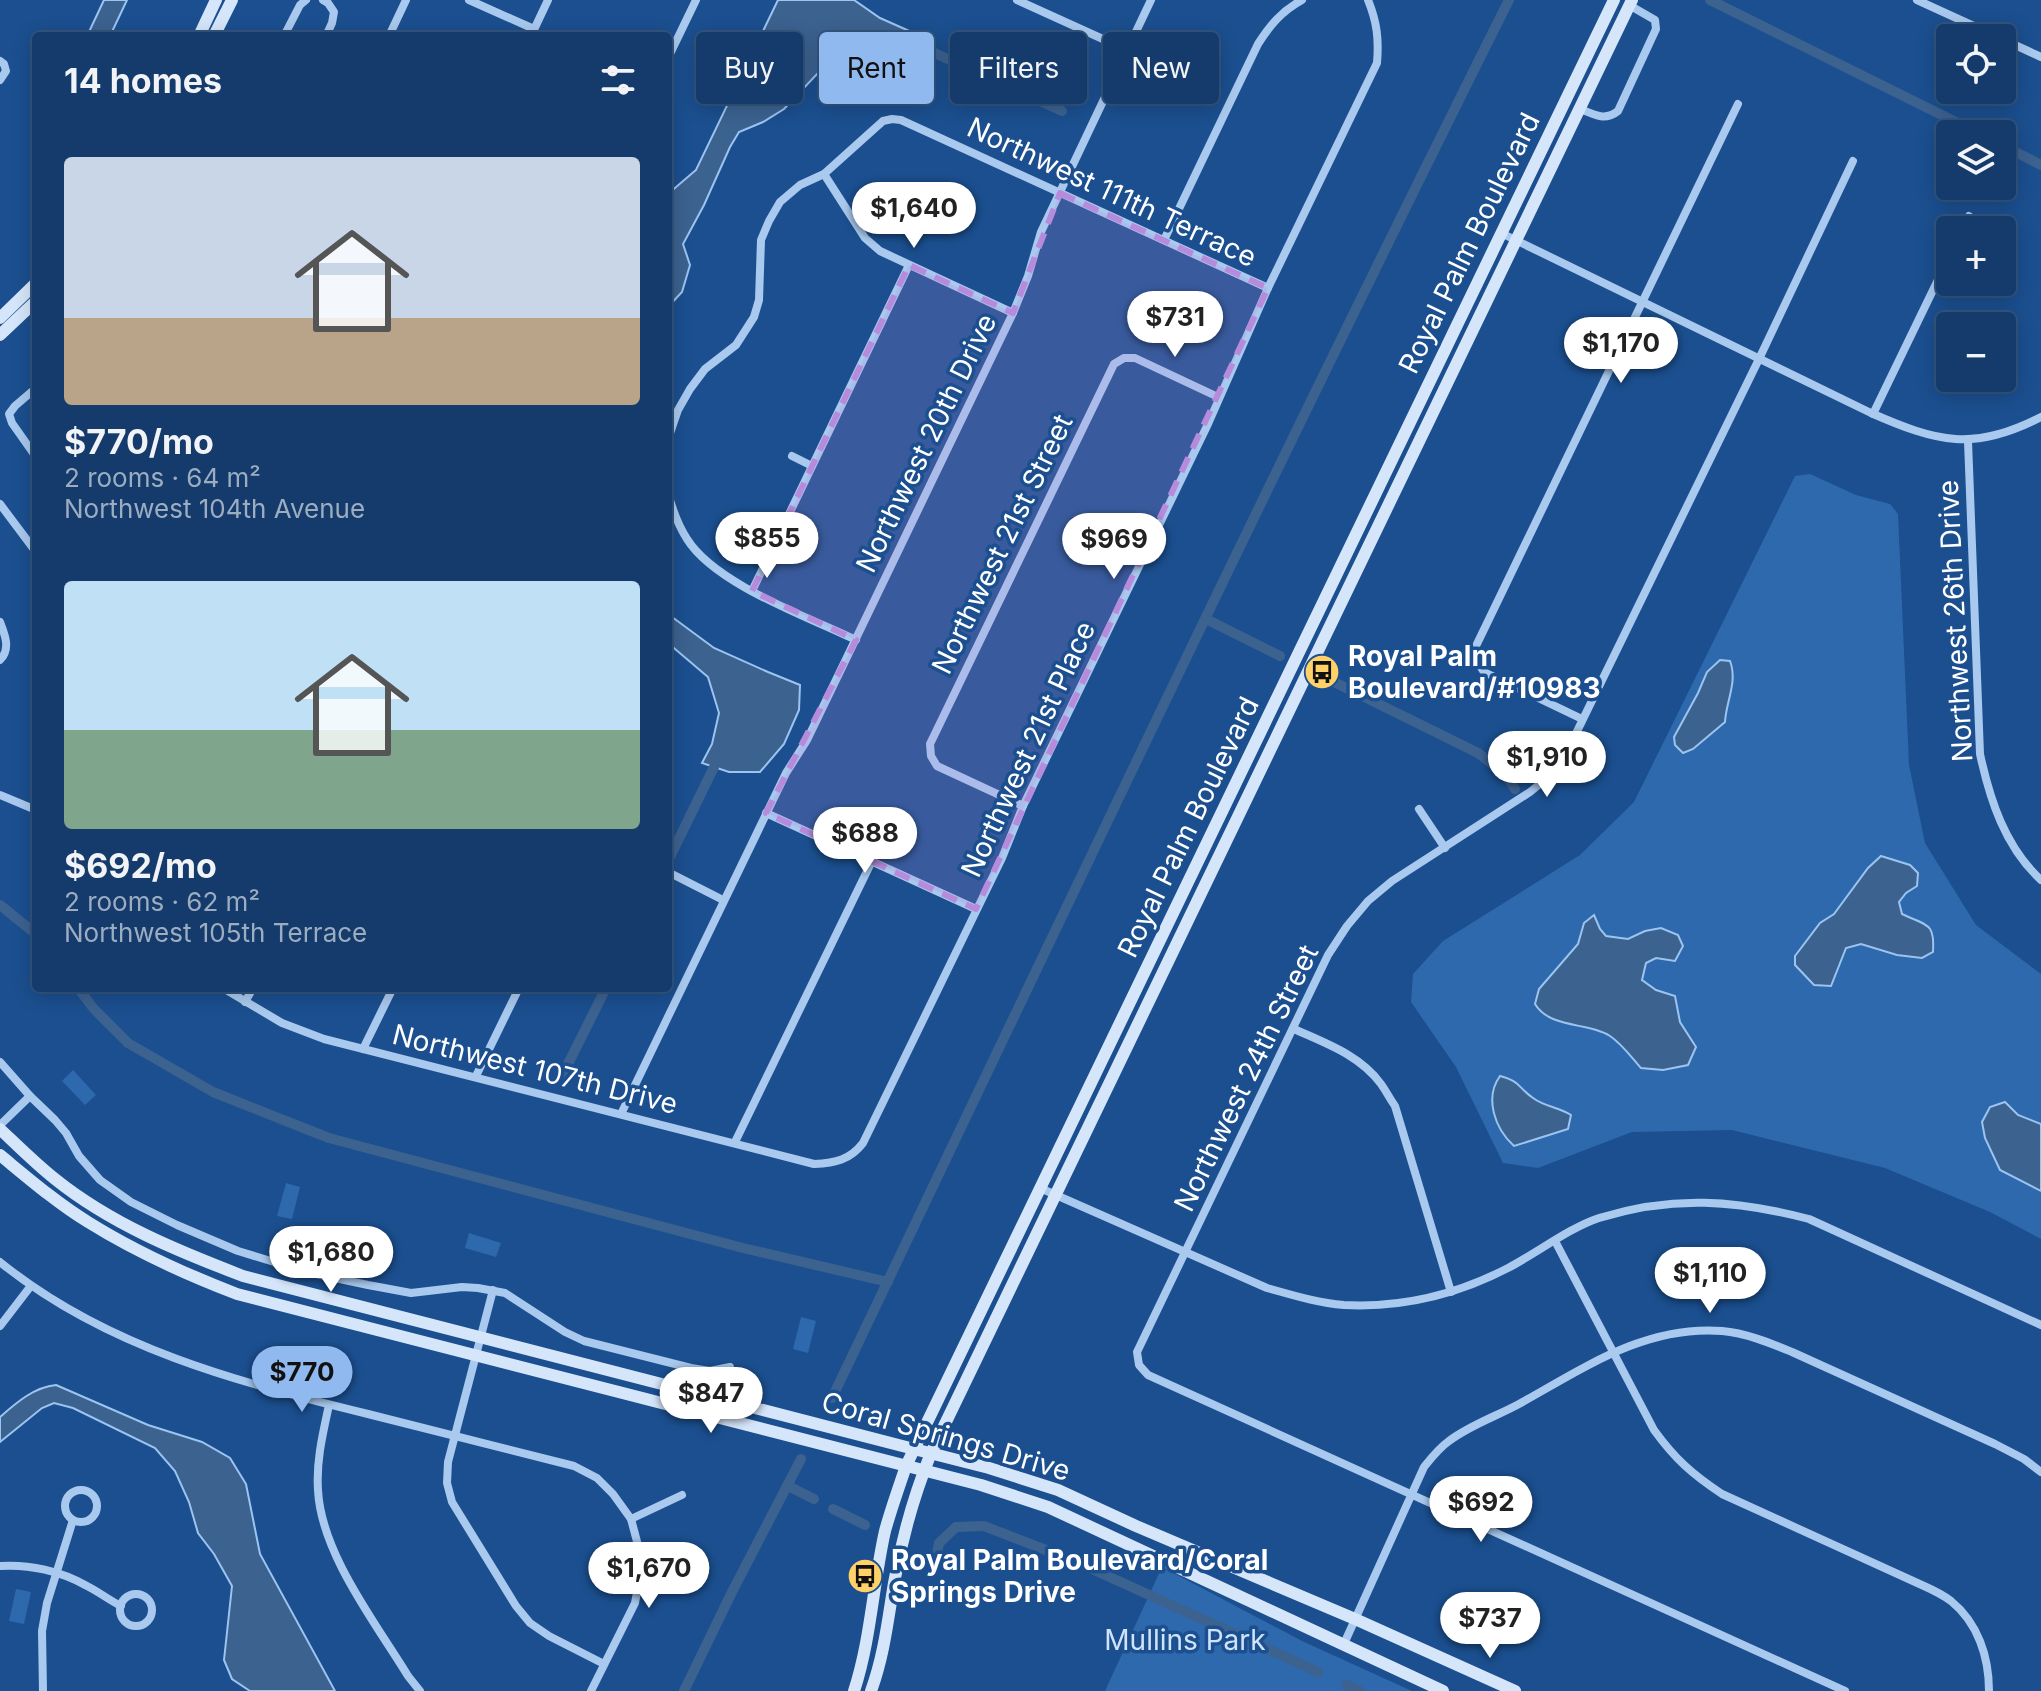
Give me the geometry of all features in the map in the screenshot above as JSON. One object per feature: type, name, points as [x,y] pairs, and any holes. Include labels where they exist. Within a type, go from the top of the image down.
[{"type":"main road","points":[[201,32],[216,0]]},
{"type":"main road","points":[[216,32],[232,0]]},
{"type":"main road","name":"Royal Palm Boulevard","points":[[854,1691],[866,1643],[885,1532],[906,1466],[1614,0]]},
{"type":"main road","name":"Royal Palm Boulevard","points":[[871,1691],[886,1632],[903,1536],[931,1453],[1631,3]]},
{"type":"main road","points":[[0,318],[32,287]]},
{"type":"main road","points":[[0,335],[32,305]]},
{"type":"main road","name":"Coral Springs Drive","points":[[0,1127],[56,1180],[96,1207],[146,1235],[243,1276],[989,1468],[1058,1490],[1515,1691]]},
{"type":"main road","name":"Coral Springs Drive","points":[[0,1155],[46,1193],[137,1251],[237,1294],[924,1470],[1048,1507],[1443,1691]]},
{"type":"street","points":[[286,32],[300,5],[306,0]]},
{"type":"street","points":[[323,0],[334,12],[328,32]]},
{"type":"street","points":[[391,32],[406,0]]},
{"type":"street","points":[[469,0],[530,32]]},
{"type":"street","points":[[532,32],[548,0]]},
{"type":"street","points":[[672,50],[696,0]]},
{"type":"street","points":[[1017,0],[1103,39]]},
{"type":"street","name":"Northwest 20th Drive","points":[[1136,32],[1151,0]]},
{"type":"street","points":[[1164,240],[1258,44],[1287,8],[1302,0]]},
{"type":"street","name":"Northwest 21st Place","points":[[846,1159],[863,1143],[1002,858],[1023,806],[1208,424],[1268,288],[1377,63],[1377,22],[1368,0]]},
{"type":"street","points":[[1917,0],[1970,24]]},
{"type":"street","points":[[1580,109],[1601,117],[1610,117],[1618,111],[1656,29],[1655,20],[1631,3]]},
{"type":"street","points":[[2016,45],[2041,57]]},
{"type":"street","points":[[0,61],[6,71],[0,80]]},
{"type":"street","name":"Northwest 20th Drive","points":[[621,1114],[766,813],[807,740],[856,640],[1013,313],[1041,232],[1103,101]]},
{"type":"street","points":[[1582,719],[1484,672],[1476,660],[1476,646],[1738,104]]},
{"type":"street","name":"Northwest 111th Terrace","points":[[824,174],[883,121],[901,120],[1268,288]]},
{"type":"street","name":"Northwest 24th Street","points":[[1412,1495],[1148,1375],[1139,1365],[1137,1352],[1328,955],[1347,926],[1368,901],[1392,881],[1551,775],[1564,758],[1853,161]]},
{"type":"street","points":[[672,427],[690,389],[705,369],[736,345],[754,317],[759,300],[761,240],[780,202],[800,185],[824,174],[865,238],[880,251],[1013,313]]},
{"type":"street","points":[[1501,233],[1873,414],[1921,433],[1968,441],[2009,433],[2041,417]]},
{"type":"street","points":[[752,591],[909,265]]},
{"type":"street","points":[[1873,414],[1936,284]]},
{"type":"street","name":"Northwest 21st Street","points":[[1023,806],[937,766],[931,756],[930,744],[988,622],[1114,364],[1124,358],[1135,358],[1218,397]]},
{"type":"street","points":[[32,391],[9,414],[32,451]]},
{"type":"street","name":"Northwest 26th Drive","points":[[1968,441],[1980,754],[1997,814],[2013,845],[2041,880]]},
{"type":"street","points":[[792,456],[812,466]]},
{"type":"street","points":[[0,504],[32,547]]},
{"type":"street","points":[[672,505],[687,540],[706,561],[727,577],[856,640]]},
{"type":"street","points":[[0,622],[7,641],[2,658]]},
{"type":"street","points":[[0,795],[32,808]]},
{"type":"street","points":[[1419,809],[1445,848]]},
{"type":"street","points":[[766,813],[976,909]]},
{"type":"street","points":[[735,1142],[872,861]]},
{"type":"street","points":[[672,874],[723,900]]},
{"type":"street","name":"Northwest 107th Drive","points":[[229,992],[282,1023],[324,1039],[814,1164],[846,1159]]},
{"type":"street","points":[[245,1002],[251,992]]},
{"type":"street","points":[[363,1049],[391,992]]},
{"type":"street","points":[[476,1076],[517,992]]},
{"type":"street","points":[[1294,1029],[1349,1055],[1367,1068],[1395,1106],[1451,1292]]},
{"type":"street","points":[[0,1062],[66,1133],[79,1156],[100,1180],[131,1202],[177,1225],[252,1255],[307,1272],[368,1285],[411,1293],[462,1287],[505,1293],[584,1341],[691,1368],[710,1371],[730,1367]]},
{"type":"street","points":[[0,1127],[30,1096]]},
{"type":"street","points":[[1040,1188],[1267,1288],[1344,1305],[1421,1300],[1451,1292],[1491,1277],[1597,1219],[1644,1207],[1691,1202],[1770,1209],[1809,1219],[2041,1325]]},
{"type":"street","points":[[1555,1241],[1654,1430],[1672,1455],[1696,1477],[1722,1494],[1948,1599],[1964,1613],[1974,1628],[1983,1649],[1989,1691]]},
{"type":"street","points":[[0,1262],[30,1287],[108,1329],[180,1362],[329,1405],[574,1466],[597,1478],[631,1519],[639,1549],[640,1576],[635,1603],[591,1691]]},
{"type":"street","points":[[0,1326],[30,1287]]},
{"type":"street","points":[[493,1290],[448,1462],[447,1483],[452,1502],[516,1606],[530,1623],[604,1664]]},
{"type":"street","points":[[1343,1646],[1424,1467],[1438,1450],[1453,1438],[1613,1352],[1660,1335],[1693,1330],[1725,1331],[1759,1339],[1995,1444],[2041,1472]]},
{"type":"street","points":[[329,1405],[319,1454],[318,1491],[325,1531],[340,1567],[420,1691]]},
{"type":"street","points":[[80,1489],[90,1492],[97,1507],[93,1517],[83,1522],[73,1520],[66,1512],[67,1497],[80,1489]]},
{"type":"street","points":[[631,1519],[682,1495]]},
{"type":"street","points":[[1412,1495],[1845,1691]]},
{"type":"street","points":[[43,1691],[42,1631],[55,1573],[73,1520]]},
{"type":"street","points":[[0,1566],[33,1567],[55,1573],[83,1584],[121,1606]]},
{"type":"street","points":[[132,1594],[142,1595],[150,1603],[152,1613],[146,1622],[132,1626],[123,1620],[121,1606],[132,1594]]},
{"type":"highlighted area","points":[[1060,193],[1268,288],[976,909],[766,813],[856,640],[752,591],[909,265],[1013,313]]},
{"type":"green space","points":[[1810,474],[1856,495],[1890,504],[1898,514],[1909,765],[1925,843],[1976,925],[2041,974],[2041,1239],[1990,1212],[1885,1168],[1732,1130],[1632,1132],[1538,1168],[1503,1163],[1456,1067],[1411,1002],[1413,974],[1443,941],[1580,855],[1634,802],[1795,476]]},
{"type":"green space","points":[[73,1070],[96,1095],[85,1105],[62,1081]]},
{"type":"green space","points":[[286,1183],[300,1187],[292,1219],[277,1216]]},
{"type":"green space","points":[[469,1233],[501,1243],[496,1257],[465,1248]]},
{"type":"green space","points":[[801,1317],[816,1321],[808,1353],[793,1349]]},
{"type":"green space","name":"Mullins Park","points":[[1162,1567],[1302,1641],[1412,1691],[1105,1691]]},
{"type":"green space","points":[[16,1589],[31,1592],[24,1624],[9,1621]]},
{"type":"shaded area","points":[[104,0],[127,0],[112,32],[89,32]]},
{"type":"shaded area","points":[[778,0],[854,0],[880,18],[912,32],[819,32],[819,72],[803,89],[803,32],[763,32]]},
{"type":"shaded area","points":[[728,104],[789,104],[763,122],[739,132],[730,147],[683,244],[690,265],[682,292],[672,303],[672,191],[696,170]]},
{"type":"shaded area","points":[[672,617],[714,648],[800,685],[799,710],[784,744],[760,772],[729,772],[702,763],[712,744],[719,713],[708,677],[672,646]]},
{"type":"shaded area","points":[[1720,660],[1730,661],[1732,669],[1725,722],[1693,749],[1683,753],[1675,745],[1674,737],[1707,672]]},
{"type":"shaded area","points":[[1881,856],[1910,865],[1918,873],[1917,886],[1899,902],[1902,914],[1931,930],[1933,952],[1922,958],[1897,955],[1861,944],[1846,948],[1831,986],[1814,985],[1795,965],[1795,956],[1820,923],[1834,914],[1868,868]]},
{"type":"shaded area","points":[[1594,915],[1606,936],[1628,939],[1661,928],[1678,935],[1683,946],[1675,961],[1656,958],[1646,963],[1642,980],[1656,990],[1675,996],[1680,1022],[1696,1047],[1688,1065],[1663,1070],[1641,1068],[1610,1036],[1550,1018],[1535,1004],[1539,989],[1578,944],[1584,923]]},
{"type":"shaded area","points":[[1500,1076],[1516,1083],[1538,1101],[1571,1115],[1568,1129],[1514,1146],[1497,1122],[1492,1103]]},
{"type":"shaded area","points":[[2005,1102],[2018,1115],[2041,1124],[2041,1191],[2000,1170],[1985,1138],[1982,1122],[1990,1107]]},
{"type":"shaded area","points":[[56,1385],[148,1425],[202,1442],[230,1458],[246,1484],[260,1554],[335,1691],[250,1691],[232,1679],[224,1660],[232,1586],[198,1533],[175,1471],[155,1448],[73,1408],[54,1403],[42,1408],[0,1442],[0,1417],[33,1392]]},
{"type":"waterway","points":[[832,1398],[1252,523],[1509,0]]},
{"type":"waterway","points":[[1710,0],[1952,120]]},
{"type":"waterway","points":[[934,53],[1062,111]]},
{"type":"waterway","points":[[2016,152],[2041,165]]},
{"type":"waterway","points":[[1206,619],[1280,656]]},
{"type":"waterway","points":[[1330,680],[1478,753],[1505,774],[1515,789]]},
{"type":"waterway","points":[[672,853],[714,767]]},
{"type":"waterway","points":[[0,905],[32,931]]},
{"type":"waterway","points":[[81,992],[128,1043],[213,1092],[329,1138],[743,1248],[888,1282]]},
{"type":"waterway","points":[[560,1080],[604,992]]},
{"type":"waterway","points":[[684,1691],[801,1459]]},
{"type":"waterway","points":[[788,1486],[814,1499]]},
{"type":"waterway","points":[[833,1509],[865,1525]]},
{"type":"waterway","points":[[935,1564],[939,1543],[956,1527],[984,1526],[1051,1552]]},
{"type":"waterway","points":[[1079,1563],[1318,1672]]},
{"type":"waterway","points":[[1347,1685],[1360,1691]]},
{"type":"place","name":"Royal Palm Boulevard/#10983","points":[[1322,672]]},
{"type":"place","name":"Royal Palm Boulevard/Coral Springs Drive","points":[[865,1576]]}]
